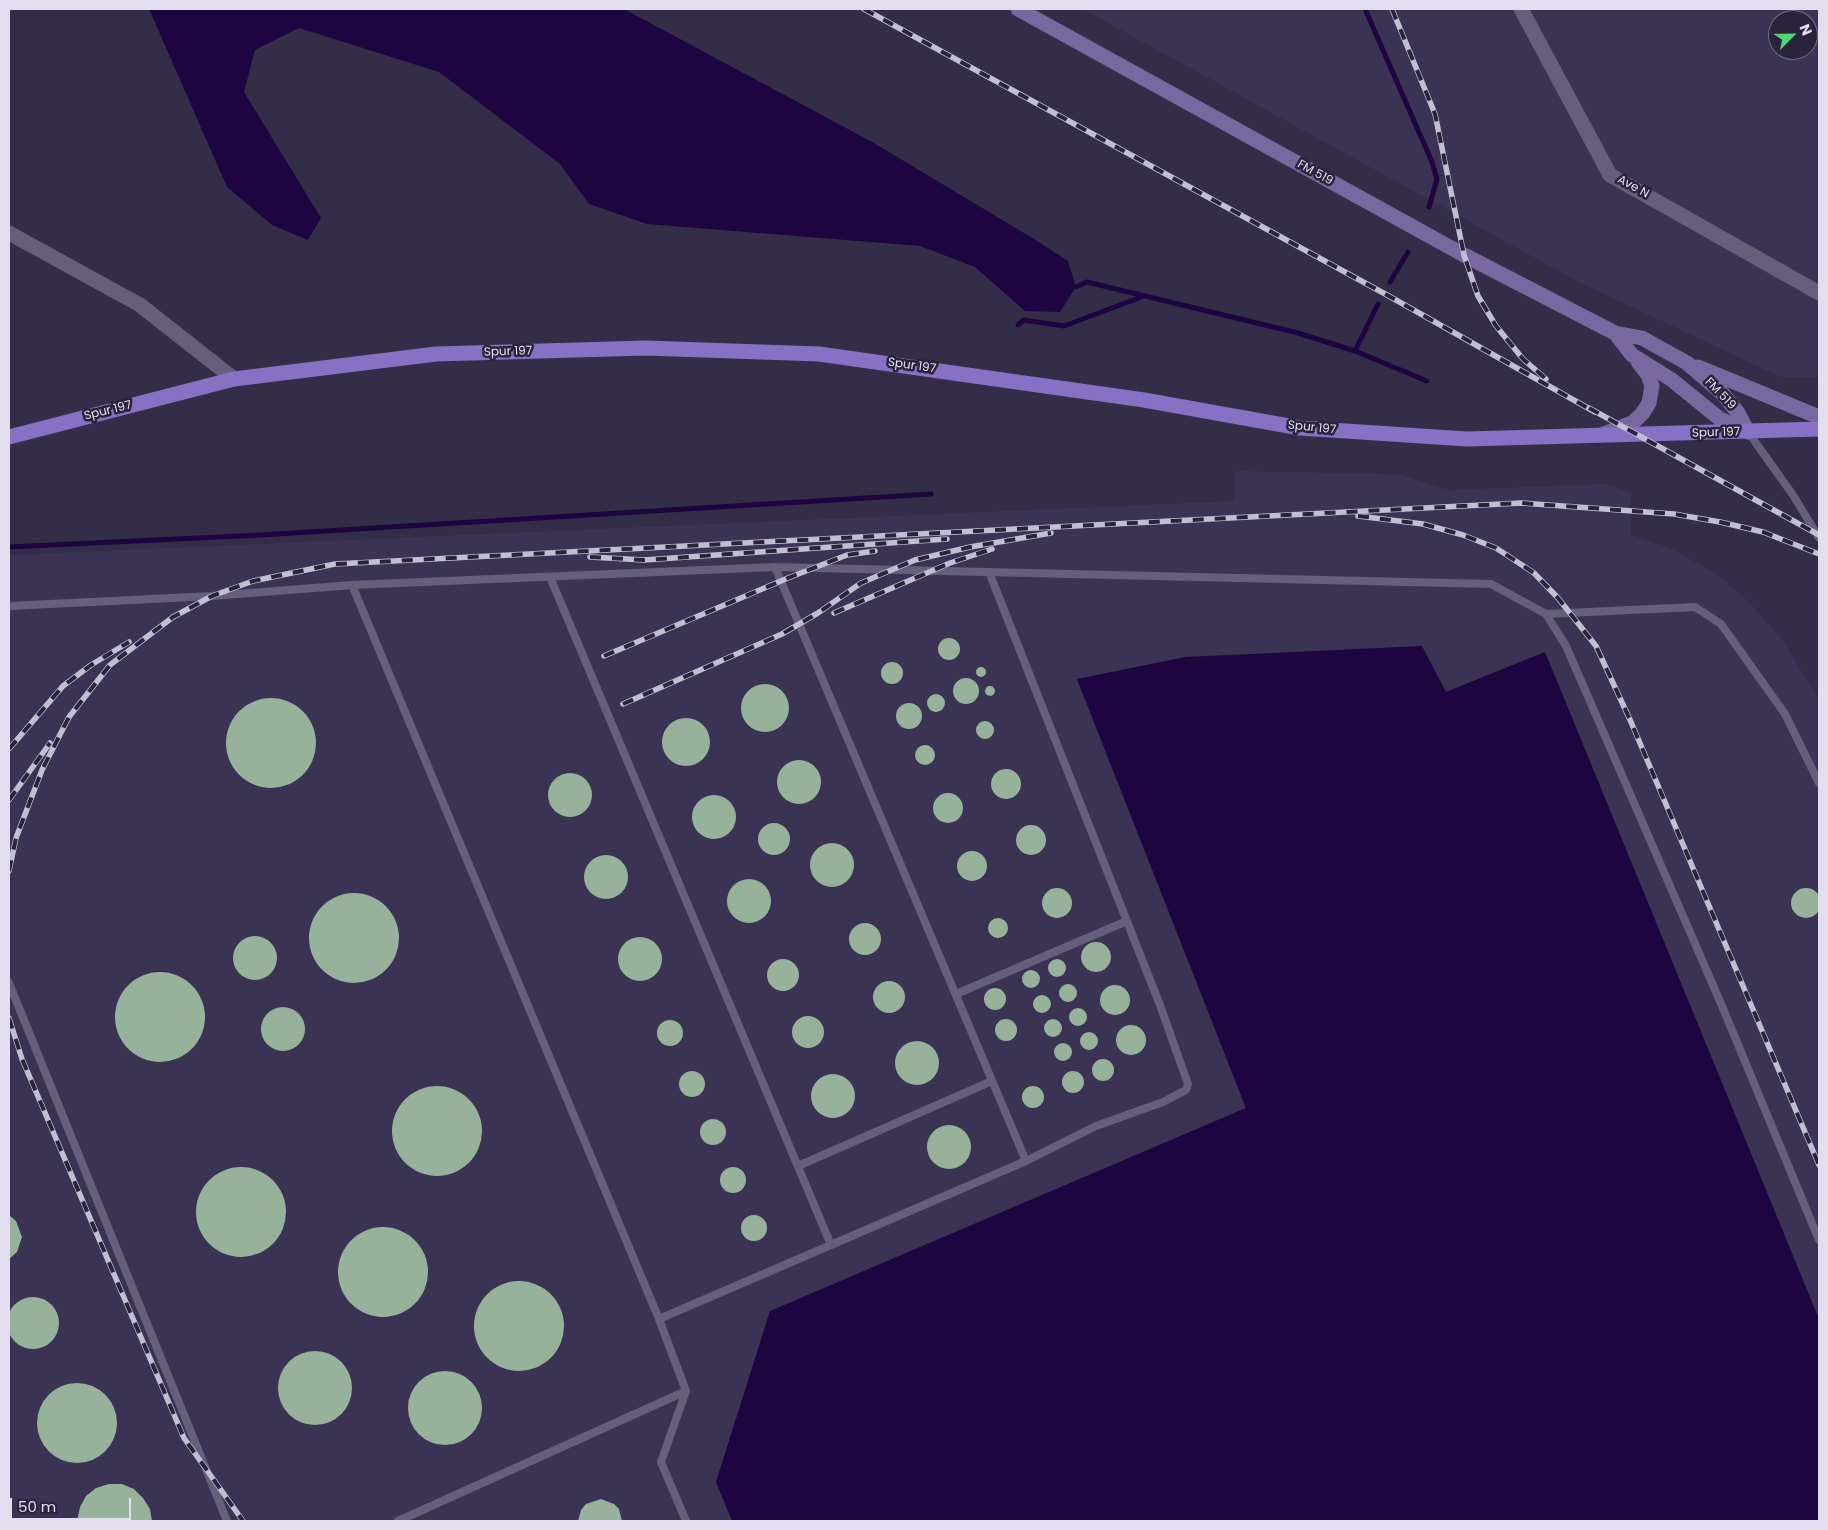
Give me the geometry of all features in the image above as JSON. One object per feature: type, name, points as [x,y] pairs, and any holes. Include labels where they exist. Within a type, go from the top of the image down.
[{"type":"main road","name":"FM 519","points":[[1018,9],[1464,255],[1615,333],[1642,338],[1687,363],[1723,394],[1738,414],[1748,432]]},
{"type":"main road","name":"FM 519","points":[[1615,333],[1632,355],[1672,380],[1720,418],[1748,432]]},
{"type":"main road","name":"Spur 197","points":[[9,437],[234,379],[436,354],[646,348],[819,354],[1144,400],[1300,428],[1467,439],[1596,437],[1819,429]]},
{"type":"main road","points":[[1596,437],[1632,423],[1642,414],[1649,403],[1652,386],[1648,375],[1632,355]]},
{"type":"main road","points":[[1687,363],[1819,417]]},
{"type":"street","name":"Ave N","points":[[1522,9],[1610,174],[1819,293]]},
{"type":"street","points":[[9,233],[140,305],[234,379]]},
{"type":"lane","points":[[1748,432],[1793,495],[1819,538]]},
{"type":"lane","points":[[775,567],[1026,1161]]},
{"type":"lane","points":[[9,606],[212,596],[352,585],[775,567],[1491,584],[1546,614],[1566,646],[1722,1006],[1819,1240]]},
{"type":"lane","points":[[659,1319],[1026,1161],[1096,1126],[1163,1102],[1186,1090],[1188,1084],[1185,1075],[1127,921],[989,572]]},
{"type":"lane","points":[[550,576],[831,1245]]},
{"type":"lane","points":[[352,585],[659,1319],[686,1390],[661,1462],[686,1521]]},
{"type":"lane","points":[[1546,614],[1695,607],[1721,624],[1732,639],[1785,714],[1819,782]]},
{"type":"lane","points":[[956,994],[1127,921]]},
{"type":"lane","points":[[9,983],[227,1521]]},
{"type":"lane","points":[[798,1166],[992,1080]]},
{"type":"lane","points":[[398,1521],[686,1390]]},
{"type":"shaded area","points":[[149,9],[624,9],[874,143],[1034,239],[1068,261],[1076,287],[1060,312],[1025,311],[975,267],[920,246],[647,224],[589,204],[560,164],[439,72],[299,28],[255,50],[244,92],[321,218],[308,240],[272,225],[227,187]]},
{"type":"shaded area","points":[[1083,9],[1819,9],[1819,377],[1781,377],[1577,281]]},
{"type":"shaded area","points":[[1235,471],[1397,474],[1449,490],[1604,484],[1631,492],[1631,535],[1670,548],[1717,574],[1750,603],[1784,642],[1817,696],[1819,695],[1819,1319],[1545,652],[1445,692],[1077,680],[1246,1108],[770,1311],[716,1482],[732,1521],[9,1521],[9,555],[1234,501]]},
{"type":"shaded area","points":[[1422,646],[1446,692],[1545,652],[1819,1319],[1819,1521],[732,1521],[716,1482],[770,1311],[1246,1108],[1077,679],[1185,657]]},
{"type":"building","points":[[949,638],[957,641],[960,649],[957,657],[949,660],[941,657],[938,649],[941,641]]},
{"type":"building","points":[[888,662],[896,662],[903,669],[903,677],[896,684],[888,684],[881,677],[881,669]]},
{"type":"building","points":[[979,667],[983,667],[986,672],[985,676],[979,677],[976,674],[976,670]]},
{"type":"building","points":[[966,678],[975,682],[979,691],[975,700],[966,704],[957,700],[953,691],[957,682]]},
{"type":"building","points":[[765,684],[774,686],[782,691],[787,699],[789,708],[787,717],[782,725],[774,730],[765,732],[756,730],[748,725],[743,717],[741,708],[743,699],[748,691],[756,686]]},
{"type":"building","points":[[988,686],[992,686],[995,691],[994,695],[988,696],[985,693],[985,689]]},
{"type":"building","points":[[932,694],[940,694],[945,699],[943,710],[932,712],[927,707],[927,699]]},
{"type":"building","points":[[271,698],[288,701],[303,711],[313,726],[316,743],[313,760],[303,775],[288,785],[271,788],[254,785],[239,775],[229,760],[226,743],[229,726],[239,711],[254,701]]},
{"type":"building","points":[[909,703],[918,707],[922,716],[918,725],[909,729],[900,725],[896,716],[900,707]]},
{"type":"building","points":[[686,718],[695,720],[703,725],[708,733],[710,742],[708,751],[703,759],[695,764],[686,766],[677,764],[669,759],[664,751],[662,742],[664,733],[669,725],[677,720]]},
{"type":"building","points":[[985,721],[991,724],[994,730],[991,736],[985,739],[979,736],[976,730],[979,724]]},
{"type":"building","points":[[925,745],[932,748],[935,755],[932,762],[925,765],[918,762],[915,755],[918,748]]},
{"type":"building","points":[[803,760],[815,766],[820,773],[820,791],[815,798],[808,803],[795,804],[787,801],[780,794],[777,778],[780,770],[787,763]]},
{"type":"building","points":[[1006,769],[1012,770],[1020,778],[1020,790],[1012,798],[1006,799],[1000,798],[992,790],[991,784],[992,778],[1000,770]]},
{"type":"building","points":[[574,773],[586,779],[591,786],[591,804],[586,811],[579,816],[566,817],[558,814],[551,807],[548,791],[551,783],[558,776]]},
{"type":"building","points":[[948,793],[954,794],[962,802],[962,814],[954,822],[948,823],[942,822],[934,814],[933,808],[934,802],[942,794]]},
{"type":"building","points":[[718,795],[730,801],[735,808],[735,826],[730,833],[723,838],[710,839],[702,836],[695,829],[692,813],[695,805],[702,798]]},
{"type":"building","points":[[774,823],[785,828],[790,839],[785,850],[774,855],[763,850],[758,839],[763,828]]},
{"type":"building","points":[[1031,825],[1037,826],[1045,834],[1045,846],[1037,854],[1031,855],[1025,854],[1017,846],[1016,840],[1017,834],[1025,826]]},
{"type":"building","points":[[836,843],[848,849],[853,856],[853,874],[848,881],[841,886],[828,887],[820,884],[813,877],[810,861],[813,853],[820,846]]},
{"type":"building","points":[[972,851],[978,852],[986,860],[986,872],[978,880],[972,881],[966,880],[958,872],[957,866],[958,860],[966,852]]},
{"type":"building","points":[[610,855],[622,861],[627,868],[627,886],[622,893],[615,898],[602,899],[594,896],[587,889],[584,873],[587,865],[594,858]]},
{"type":"building","points":[[753,879],[765,885],[770,892],[770,910],[765,917],[758,922],[745,923],[737,920],[730,913],[727,897],[730,889],[737,882]]},
{"type":"building","points":[[1057,888],[1068,892],[1072,903],[1068,914],[1057,918],[1046,914],[1042,903],[1046,892]]},
{"type":"building","points":[[1806,888],[1812,889],[1820,897],[1820,909],[1812,917],[1806,918],[1800,917],[1792,909],[1791,903],[1792,897],[1800,889]]},
{"type":"building","points":[[354,893],[371,896],[386,906],[396,921],[399,938],[396,955],[386,970],[371,980],[354,983],[337,980],[322,970],[312,955],[309,938],[312,921],[322,906],[337,896]]},
{"type":"building","points":[[998,918],[1005,921],[1008,928],[1005,935],[998,938],[991,935],[988,928],[991,921]]},
{"type":"building","points":[[865,923],[876,928],[881,939],[876,950],[865,955],[854,950],[849,939],[854,928]]},
{"type":"building","points":[[259,936],[271,942],[276,949],[276,967],[271,974],[264,979],[251,980],[243,977],[236,970],[233,954],[236,946],[243,939]]},
{"type":"building","points":[[644,937],[656,943],[661,950],[661,968],[656,975],[649,980],[636,981],[628,978],[621,971],[618,955],[621,947],[628,940]]},
{"type":"building","points":[[1096,942],[1102,943],[1110,951],[1110,963],[1102,971],[1096,972],[1090,971],[1082,963],[1081,957],[1082,951],[1090,943]]},
{"type":"building","points":[[783,959],[794,964],[799,975],[794,986],[783,991],[772,986],[767,975],[772,964]]},
{"type":"building","points":[[1057,959],[1063,962],[1066,968],[1063,974],[1057,977],[1051,974],[1048,968],[1051,962]]},
{"type":"building","points":[[1031,970],[1037,973],[1040,979],[1037,985],[1031,988],[1025,985],[1022,979],[1025,973]]},
{"type":"building","points":[[160,972],[177,975],[192,985],[202,1000],[205,1017],[202,1034],[192,1049],[177,1059],[160,1062],[143,1059],[128,1049],[118,1034],[115,1017],[118,1000],[128,985],[143,975]]},
{"type":"building","points":[[889,981],[900,986],[905,997],[900,1008],[889,1013],[878,1008],[873,997],[878,986]]},
{"type":"building","points":[[1068,984],[1074,987],[1077,993],[1074,999],[1068,1002],[1062,999],[1059,993],[1062,987]]},
{"type":"building","points":[[1115,985],[1121,986],[1129,994],[1129,1006],[1121,1014],[1115,1015],[1109,1014],[1101,1006],[1100,1000],[1101,994],[1109,986]]},
{"type":"building","points":[[991,988],[999,988],[1006,995],[1006,1003],[999,1010],[991,1010],[984,1003],[984,995]]},
{"type":"building","points":[[1042,995],[1048,998],[1051,1004],[1048,1010],[1042,1013],[1036,1010],[1033,1004],[1036,998]]},
{"type":"building","points":[[287,1007],[299,1013],[304,1020],[304,1038],[299,1045],[292,1050],[279,1051],[271,1048],[264,1041],[261,1025],[264,1017],[271,1010]]},
{"type":"building","points":[[1078,1008],[1084,1011],[1087,1017],[1084,1023],[1078,1026],[1072,1023],[1069,1017],[1072,1011]]},
{"type":"building","points":[[808,1016],[819,1021],[824,1032],[819,1043],[808,1048],[797,1043],[792,1032],[797,1021]]},
{"type":"building","points":[[1002,1019],[1010,1019],[1017,1026],[1017,1034],[1010,1041],[1002,1041],[995,1034],[995,1026]]},
{"type":"building","points":[[1053,1019],[1059,1022],[1062,1028],[1059,1034],[1053,1037],[1047,1034],[1044,1028],[1047,1022]]},
{"type":"building","points":[[670,1020],[679,1024],[683,1033],[679,1042],[670,1046],[661,1042],[657,1033],[661,1024]]},
{"type":"building","points":[[1131,1025],[1142,1029],[1146,1040],[1142,1051],[1131,1055],[1120,1051],[1116,1040],[1120,1029]]},
{"type":"building","points":[[1089,1032],[1095,1035],[1098,1041],[1095,1047],[1089,1050],[1083,1047],[1080,1041],[1083,1035]]},
{"type":"building","points":[[921,1041],[933,1047],[938,1054],[938,1072],[933,1079],[926,1084],[913,1085],[905,1082],[898,1075],[895,1059],[898,1051],[905,1044]]},
{"type":"building","points":[[1063,1043],[1069,1046],[1072,1052],[1069,1058],[1063,1061],[1057,1058],[1054,1052],[1057,1046]]},
{"type":"building","points":[[1099,1059],[1107,1059],[1114,1066],[1114,1074],[1107,1081],[1099,1081],[1092,1074],[1092,1066]]},
{"type":"building","points":[[692,1071],[701,1075],[705,1084],[701,1093],[692,1097],[683,1093],[679,1084],[683,1075]]},
{"type":"building","points":[[1069,1071],[1077,1071],[1084,1078],[1084,1086],[1077,1093],[1069,1093],[1062,1086],[1062,1078]]},
{"type":"building","points":[[837,1074],[849,1080],[854,1087],[854,1105],[849,1112],[842,1117],[829,1118],[821,1115],[814,1108],[811,1092],[814,1084],[821,1077]]},
{"type":"building","points":[[437,1086],[454,1089],[469,1099],[479,1114],[482,1131],[479,1148],[469,1163],[454,1173],[437,1176],[420,1173],[405,1163],[395,1148],[392,1131],[395,1114],[405,1099],[420,1089]]},
{"type":"building","points":[[1029,1086],[1037,1086],[1044,1093],[1044,1101],[1037,1108],[1029,1108],[1022,1101],[1022,1093]]},
{"type":"building","points":[[713,1119],[722,1123],[726,1132],[722,1141],[713,1145],[704,1141],[700,1132],[704,1123]]},
{"type":"building","points":[[953,1125],[965,1131],[970,1138],[970,1156],[965,1163],[958,1168],[945,1169],[937,1166],[930,1159],[927,1143],[930,1135],[937,1128]]},
{"type":"building","points":[[241,1167],[258,1170],[273,1180],[283,1195],[286,1212],[283,1229],[273,1244],[258,1254],[241,1257],[224,1254],[209,1244],[199,1229],[196,1212],[199,1195],[209,1180],[224,1170]]},
{"type":"building","points":[[733,1167],[742,1171],[746,1180],[742,1189],[733,1193],[724,1189],[720,1180],[724,1171]]},
{"type":"building","points":[[9,1215],[16,1221],[22,1237],[17,1252],[9,1259]]},
{"type":"building","points":[[754,1215],[763,1219],[767,1228],[763,1237],[754,1241],[745,1237],[741,1228],[745,1219]]},
{"type":"building","points":[[383,1227],[400,1230],[415,1240],[425,1255],[428,1272],[425,1289],[415,1304],[400,1314],[383,1317],[366,1314],[351,1304],[341,1289],[338,1272],[341,1255],[351,1240],[366,1230]]},
{"type":"building","points":[[519,1281],[536,1284],[551,1294],[561,1309],[564,1326],[561,1343],[551,1358],[536,1368],[519,1371],[502,1368],[487,1358],[477,1343],[474,1326],[477,1309],[487,1294],[502,1284]]},
{"type":"building","points":[[33,1297],[43,1299],[51,1305],[57,1313],[59,1323],[57,1333],[51,1341],[43,1347],[33,1349],[23,1347],[15,1341],[9,1333],[7,1323],[9,1313],[15,1305],[23,1299]]},
{"type":"building","points":[[315,1351],[336,1357],[346,1367],[352,1388],[346,1409],[336,1419],[315,1425],[294,1419],[284,1409],[278,1388],[284,1367],[294,1357]]},
{"type":"building","points":[[445,1371],[466,1377],[476,1387],[482,1408],[476,1429],[466,1439],[445,1445],[424,1439],[414,1429],[408,1408],[414,1387],[424,1377]]},
{"type":"building","points":[[69,1383],[85,1383],[106,1394],[117,1415],[117,1431],[106,1452],[85,1463],[69,1463],[55,1457],[43,1445],[37,1431],[37,1415],[43,1401],[55,1389]]},
{"type":"building","points":[[109,1484],[122,1484],[134,1489],[150,1509],[152,1521],[77,1521],[80,1507],[86,1496],[96,1488]]},
{"type":"building","points":[[601,1499],[614,1504],[619,1509],[622,1521],[578,1521],[581,1510],[586,1504]]},
{"type":"waterway","points":[[1365,9],[1432,162],[1437,179],[1429,207]]},
{"type":"waterway","points":[[1390,282],[1408,252]]},
{"type":"waterway","points":[[1076,287],[1087,282],[1298,333],[1355,351],[1427,381]]},
{"type":"waterway","points":[[1018,325],[1024,320],[1064,326],[1144,296]]},
{"type":"waterway","points":[[1355,351],[1378,304]]},
{"type":"waterway","points":[[9,547],[260,535],[931,494]]},
{"type":"railway","points":[[864,9],[1387,295],[1595,412]]},
{"type":"railway","points":[[1392,9],[1435,114],[1464,255],[1478,296],[1496,326],[1523,359],[1546,379]]},
{"type":"railway","points":[[1589,408],[1819,535]]},
{"type":"railway","points":[[9,871],[16,838],[42,770],[69,717],[110,665],[173,617],[212,596],[253,581],[335,564],[1521,503],[1674,514],[1763,532],[1819,554]]},
{"type":"railway","points":[[1358,516],[1423,524],[1463,535],[1496,548],[1534,573],[1558,598],[1596,646],[1631,722],[1819,1165]]},
{"type":"railway","points":[[623,704],[782,634],[818,613],[861,583],[915,560],[970,547],[1051,533]]},
{"type":"railway","points":[[590,557],[644,560],[947,539]]},
{"type":"railway","points":[[834,613],[950,563],[992,549]]},
{"type":"railway","points":[[604,656],[847,555],[875,551]]},
{"type":"railway","points":[[9,749],[63,686],[91,665],[129,642]]},
{"type":"railway","points":[[9,800],[50,743]]},
{"type":"railway","points":[[9,1018],[22,1059],[184,1438],[243,1521]]}]
